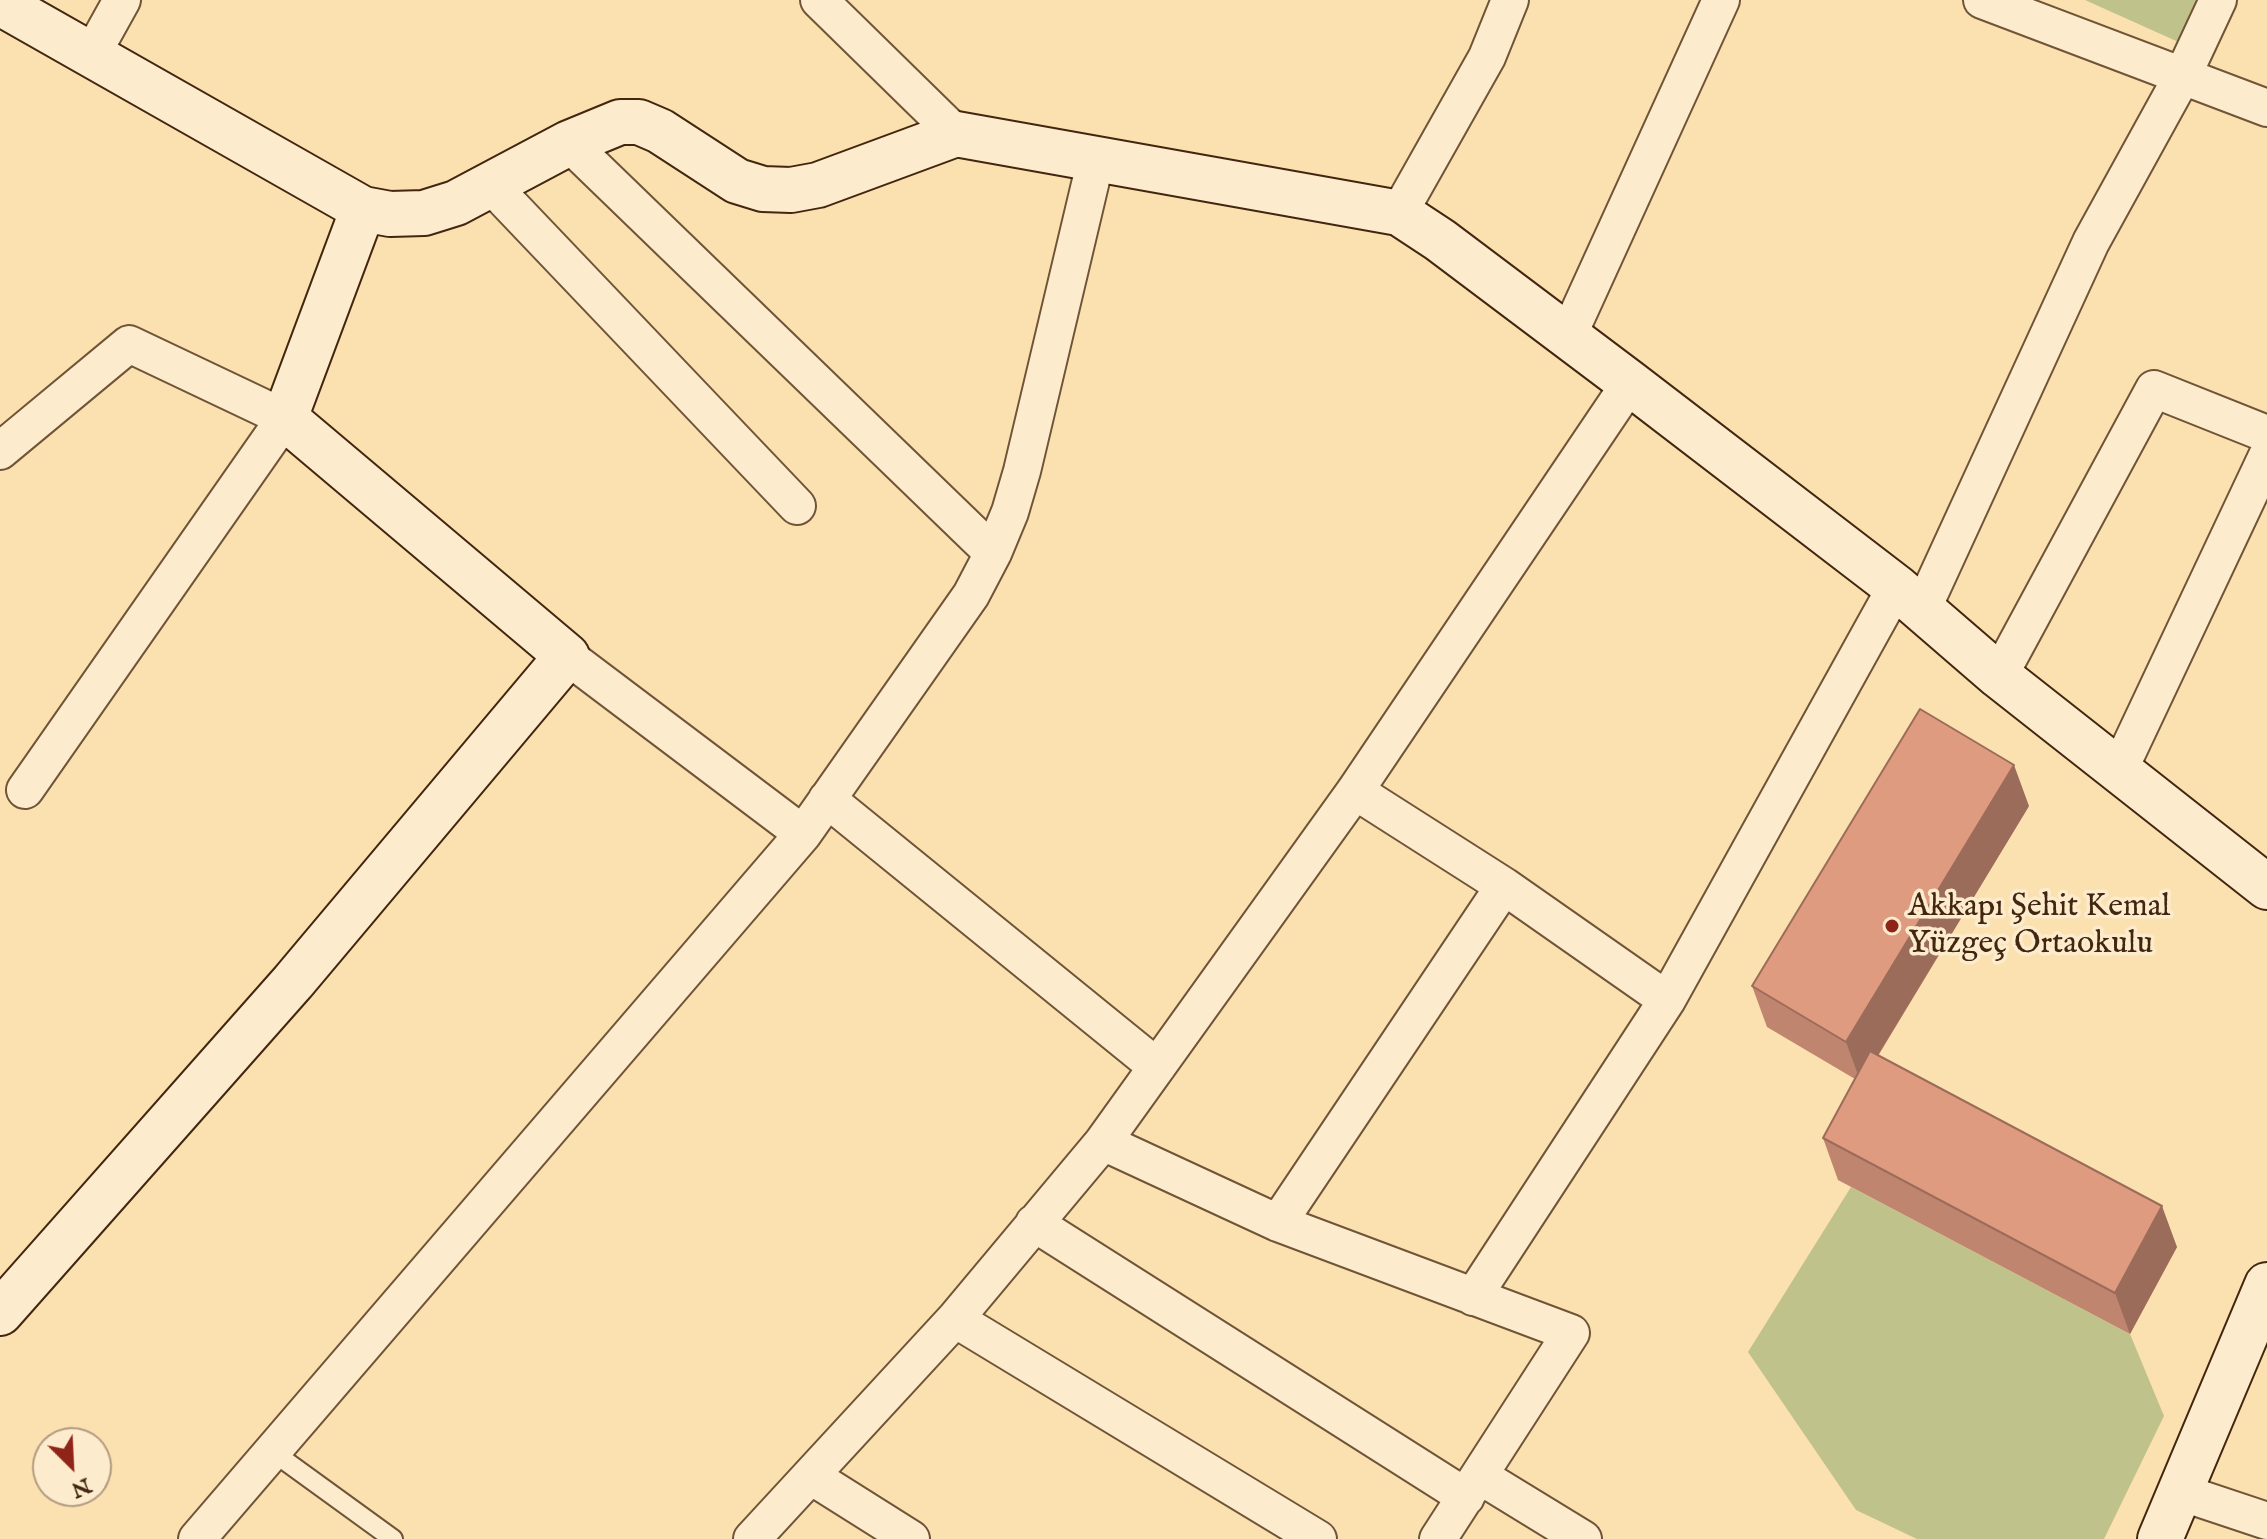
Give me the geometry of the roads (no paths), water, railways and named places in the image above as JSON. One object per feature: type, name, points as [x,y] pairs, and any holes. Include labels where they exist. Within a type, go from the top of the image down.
[{"type":"street","points":[[92,54],[122,0]]},
{"type":"street","points":[[819,0],[956,134]]},
{"type":"street","points":[[1399,213],[1487,57],[1510,0]]},
{"type":"street","points":[[1567,338],[1721,0]]},
{"type":"street","points":[[1982,0],[2041,10],[2183,75],[2267,108]]},
{"type":"street","points":[[1473,1297],[1667,1000],[1908,599],[2091,242],[2183,75],[2218,0]]},
{"type":"street","points":[[0,3],[363,209],[390,214],[424,213],[456,203],[569,143],[620,122],[639,122],[660,131],[737,181],[763,189],[791,190],[818,185],[956,134],[1399,213],[1440,240],[1630,383],[1908,599],[1999,676],[2267,887]]},
{"type":"street","points":[[569,143],[993,553]]},
{"type":"street","points":[[197,1539],[803,834],[945,634],[993,553],[1010,512],[1096,159]]},
{"type":"street","points":[[491,185],[797,506]]},
{"type":"street","points":[[25,790],[285,418],[363,209]]},
{"type":"street","points":[[0,451],[129,344],[285,418],[567,656],[803,834]]},
{"type":"street","points":[[752,1539],[955,1319],[1103,1142],[1355,791],[1630,383]]},
{"type":"street","points":[[1999,676],[2154,389],[2267,434]]},
{"type":"street","points":[[2119,770],[2267,456]]},
{"type":"street","points":[[0,1313],[293,982],[567,656]]},
{"type":"street","points":[[1355,791],[1504,886],[1667,1000]]},
{"type":"street","points":[[827,799],[1157,1067]]},
{"type":"street","points":[[1278,1223],[1504,886]]},
{"type":"street","points":[[1103,1142],[1278,1223],[1571,1333],[1438,1539]]},
{"type":"street","points":[[1034,1223],[1473,1486],[1583,1539]]},
{"type":"street","points":[[2160,1539],[2267,1285]]},
{"type":"street","points":[[955,1319],[1318,1539]]},
{"type":"street","points":[[811,1476],[911,1539]]},
{"type":"street","points":[[2180,1492],[2267,1521]]},
{"type":"lane","points":[[273,1452],[393,1539]]},
{"type":"place","name":"Akkapı Şehit Kemal Yüzgeç Ortaokulu","points":[[1892,926]]}]
